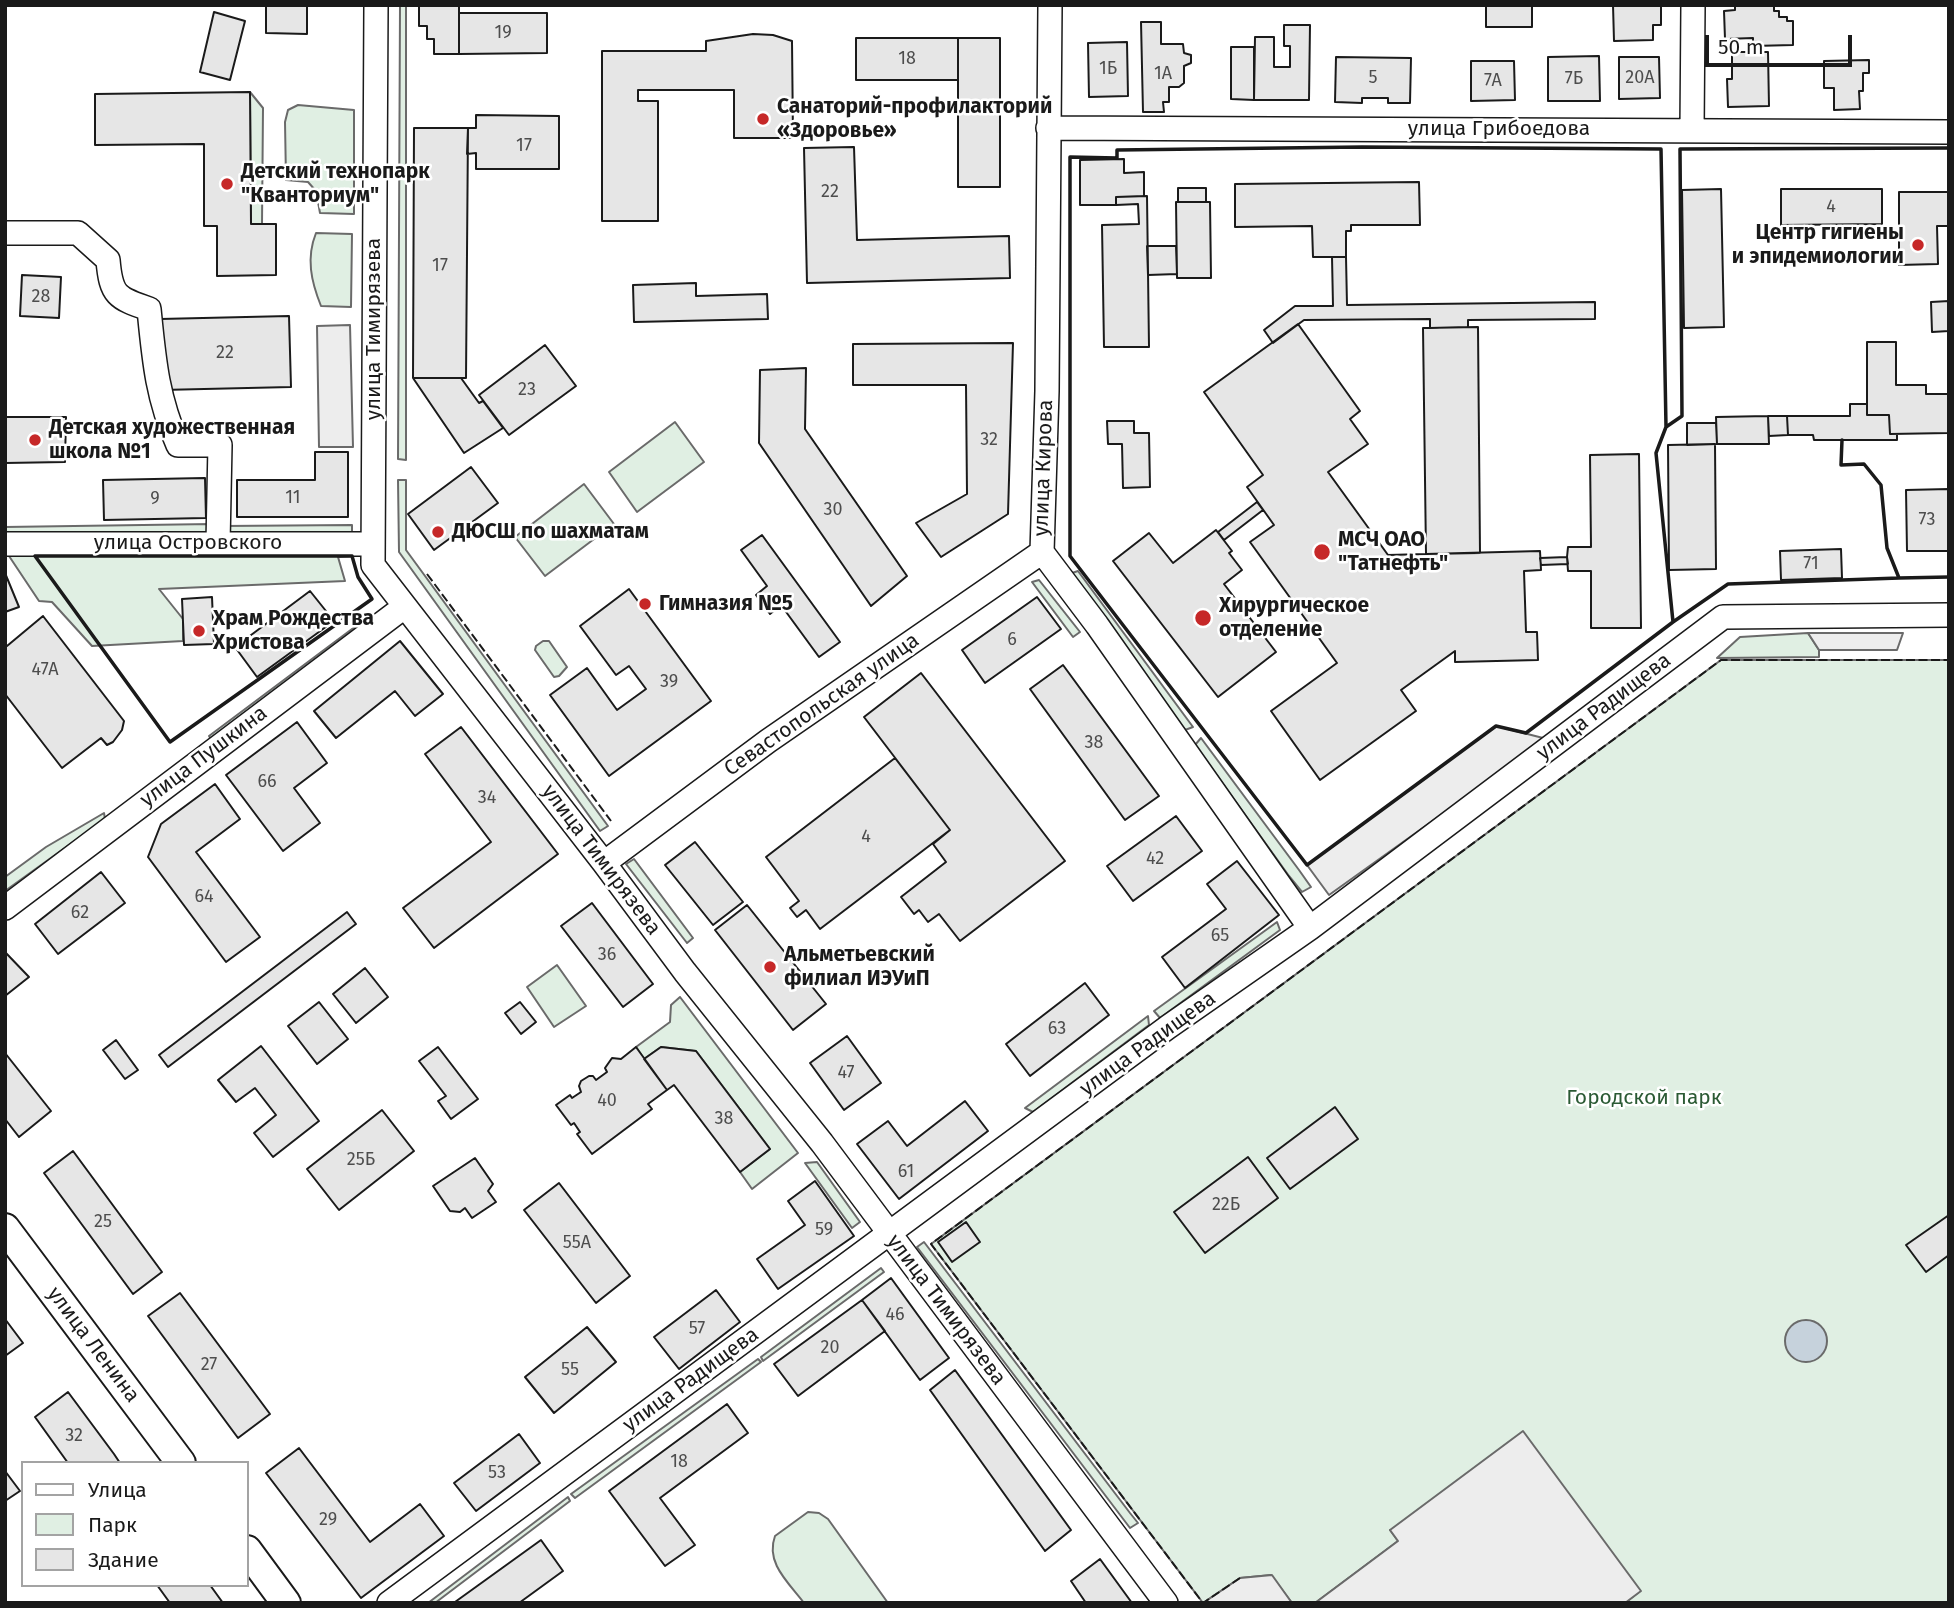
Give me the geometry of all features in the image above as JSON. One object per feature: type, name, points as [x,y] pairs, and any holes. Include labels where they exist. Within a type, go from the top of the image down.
[{"type":"main road","name":"улица Ленина","points":[[5,1228],[180,1461]]},
{"type":"main road","points":[[248,1551],[286,1603]]},
{"type":"street","name":"улица Тимирязева","points":[[376,5],[373,565],[685,972],[822,1143],[1166,1603]]},
{"type":"street","name":"улица Кирова","points":[[1050,5],[1042,552],[1105,636],[1310,928]]},
{"type":"street","points":[[1692,130],[1693,5]]},
{"type":"street","name":"улица Грибоедова","points":[[1048,128],[1949,132]]},
{"type":"street","points":[[5,233],[78,233],[108,260],[110,284],[123,300],[149,309],[156,377],[165,415],[178,445],[220,445],[218,543]]},
{"type":"street","name":"улица Островского","points":[[5,544],[372,544]]},
{"type":"street","name":"Севастопольская улица","points":[[604,863],[768,741],[1042,552]]},
{"type":"street","name":"улица Пушкина","points":[[5,908],[404,607]]},
{"type":"street","name":"улица Радищева","points":[[389,1603],[1168,1027],[1310,928],[1723,617],[1949,615]]},
{"type":"green space","points":[[400,5],[406,5],[406,460],[398,459]]},
{"type":"green space","points":[[250,92],[263,108],[262,224],[251,224]]},
{"type":"green space","points":[[298,105],[354,110],[354,214],[320,213],[316,191],[308,182],[286,180],[285,122],[288,110]]},
{"type":"green space","points":[[316,233],[352,234],[351,307],[321,306],[311,270],[311,251]]},
{"type":"green space","points":[[675,422],[704,462],[637,512],[609,472]]},
{"type":"green space","points":[[398,480],[406,480],[406,550],[608,826],[600,831],[399,552]]},
{"type":"green space","points":[[584,484],[614,524],[545,576],[515,537]]},
{"type":"green space","points":[[212,524],[212,537],[5,538],[5,527]]},
{"type":"green space","points":[[352,525],[352,537],[224,537],[224,526]]},
{"type":"green space","points":[[345,548],[352,556],[338,557],[345,581],[159,589],[183,619],[183,641],[92,646],[52,602],[39,601],[9,556],[5,555]]},
{"type":"green space","points":[[1078,571],[1193,727],[1185,730],[1072,573]]},
{"type":"green space","points":[[1039,580],[1080,632],[1073,637],[1032,582]]},
{"type":"green space","points":[[372,614],[372,624],[214,744],[209,736]]},
{"type":"green space","points":[[1808,633],[1819,650],[1819,657],[1717,658],[1740,637]]},
{"type":"green space","points":[[543,641],[549,641],[567,667],[559,676],[554,677],[535,650]]},
{"type":"green space","name":"Городской парк","points":[[1721,660],[1949,660],[1949,1603],[1625,1603],[1640,1591],[1390,1530],[1398,1541],[1315,1603],[1292,1603],[1271,1575],[1240,1578],[1203,1603],[931,1244]]},
{"type":"green space","points":[[1201,738],[1311,887],[1302,892],[1289,876],[1195,745]]},
{"type":"green space","points":[[104,813],[105,819],[5,891],[5,877],[46,847]]},
{"type":"green space","points":[[634,859],[693,938],[687,943],[626,864]]},
{"type":"green space","points":[[1277,922],[1280,930],[1160,1018],[1154,1011]]},
{"type":"green space","points":[[557,965],[586,1006],[554,1027],[527,987]]},
{"type":"green space","points":[[680,997],[798,1153],[752,1189],[740,1172],[770,1149],[696,1051],[661,1047],[644,1059],[636,1047],[670,1022],[671,1005]]},
{"type":"green space","points":[[1148,1016],[1149,1025],[1033,1112],[1025,1108]]},
{"type":"green space","points":[[817,1162],[860,1222],[852,1228],[805,1163]]},
{"type":"green space","points":[[924,1242],[1138,1523],[1130,1528],[917,1247]]},
{"type":"green space","points":[[881,1268],[884,1272],[763,1361],[761,1357]]},
{"type":"green space","points":[[758,1359],[761,1362],[575,1498],[571,1494]]},
{"type":"green space","points":[[568,1497],[570,1501],[435,1603],[428,1603]]},
{"type":"green space","points":[[808,1512],[819,1513],[828,1519],[888,1603],[804,1603],[780,1572],[773,1555],[773,1546],[775,1536]]},
{"type":"shaded area","points":[[350,325],[353,447],[319,447],[317,326]]},
{"type":"shaded area","points":[[1808,633],[1903,633],[1897,650],[1819,650]]},
{"type":"shaded area","points":[[1496,726],[1547,739],[1329,895],[1307,865]]},
{"type":"shaded area","points":[[1806,1320],[1821,1326],[1827,1341],[1821,1356],[1806,1362],[1791,1356],[1785,1341],[1791,1326]]},
{"type":"shaded area","points":[[1523,1431],[1641,1591],[1625,1603],[1315,1603],[1398,1541],[1390,1530]]},
{"type":"shaded area","points":[[1272,1575],[1292,1603],[1203,1603],[1240,1578]]},
{"type":"building","points":[[266,5],[307,5],[307,34],[266,33]]},
{"type":"building","points":[[419,5],[459,5],[459,54],[434,54],[434,39],[427,39],[427,26],[419,26]]},
{"type":"building","points":[[1486,5],[1532,5],[1532,27],[1486,27]]},
{"type":"building","points":[[1613,5],[1661,5],[1661,25],[1653,25],[1653,40],[1614,41]]},
{"type":"building","points":[[1735,5],[1774,5],[1774,11],[1779,11],[1779,17],[1787,17],[1787,21],[1793,21],[1793,45],[1753,46],[1753,38],[1725,39],[1724,11],[1735,10]]},
{"type":"building","points":[[214,12],[245,21],[230,80],[200,72]]},
{"type":"building","points":[[459,13],[547,13],[547,53],[459,54]]},
{"type":"building","points":[[1141,22],[1161,22],[1161,44],[1183,44],[1184,53],[1191,55],[1191,63],[1184,66],[1184,83],[1179,87],[1169,87],[1169,102],[1163,102],[1164,112],[1143,112]]},
{"type":"building","points":[[1284,25],[1310,25],[1309,100],[1254,100],[1255,37],[1274,37],[1274,67],[1290,67],[1290,46],[1284,46]]},
{"type":"building","name":"Санаторий-профилакторий «Здоровье»","points":[[753,34],[773,35],[792,41],[793,138],[734,138],[734,90],[638,90],[638,101],[658,101],[658,221],[602,221],[602,51],[706,51],[706,41]]},
{"type":"building","points":[[856,38],[958,38],[958,80],[856,80]]},
{"type":"building","points":[[958,38],[1000,38],[1000,187],[958,187]]},
{"type":"building","points":[[1127,42],[1128,96],[1089,97],[1088,43]]},
{"type":"building","points":[[1231,47],[1254,47],[1254,100],[1231,99]]},
{"type":"building","points":[[1732,52],[1768,52],[1769,106],[1728,107],[1727,79],[1732,79]]},
{"type":"building","points":[[1599,56],[1600,101],[1548,101],[1548,57]]},
{"type":"building","points":[[1336,57],[1411,58],[1410,103],[1388,103],[1388,98],[1362,98],[1362,103],[1335,102]]},
{"type":"building","points":[[1619,57],[1659,57],[1660,98],[1619,99]]},
{"type":"building","points":[[1869,60],[1869,73],[1863,73],[1863,91],[1859,91],[1860,109],[1834,110],[1834,88],[1824,88],[1824,61]]},
{"type":"building","points":[[1471,61],[1514,61],[1515,100],[1471,101]]},
{"type":"building","name":"Детский технопарк \"Кванториум\"","points":[[250,92],[251,224],[276,224],[276,275],[217,276],[217,226],[204,226],[204,144],[95,145],[95,94]]},
{"type":"building","points":[[476,115],[559,116],[559,169],[476,169],[476,153],[467,154],[468,128],[476,128]]},
{"type":"building","points":[[414,128],[468,128],[466,378],[413,378]]},
{"type":"building","points":[[854,147],[857,240],[1009,236],[1010,278],[807,283],[804,148]]},
{"type":"building","points":[[1124,159],[1124,173],[1144,172],[1144,196],[1116,197],[1116,205],[1080,205],[1080,160]]},
{"type":"building","points":[[1419,182],[1420,225],[1351,225],[1351,231],[1346,231],[1346,257],[1313,257],[1312,226],[1235,227],[1235,184]]},
{"type":"building","points":[[1178,188],[1206,188],[1206,202],[1178,202]]},
{"type":"building","points":[[1721,189],[1724,327],[1684,328],[1682,190]]},
{"type":"building","points":[[1781,189],[1882,189],[1882,224],[1781,225]]},
{"type":"building","name":"Центр гигиены и эпидемиологии","points":[[1899,192],[1949,192],[1949,226],[1937,226],[1938,264],[1899,265]]},
{"type":"building","points":[[1147,196],[1149,347],[1104,347],[1102,225],[1139,224],[1138,204],[1116,205],[1116,197]]},
{"type":"building","points":[[1176,202],[1210,202],[1211,278],[1177,278]]},
{"type":"building","points":[[1147,246],[1176,246],[1177,274],[1148,275]]},
{"type":"building","points":[[1332,257],[1346,257],[1347,305],[1595,302],[1595,319],[1468,320],[1468,327],[1430,328],[1430,319],[1304,320],[1273,343],[1264,330],[1295,306],[1333,306]]},
{"type":"building","points":[[22,275],[61,277],[59,318],[20,316]]},
{"type":"building","points":[[696,283],[696,296],[767,294],[768,319],[634,322],[633,285]]},
{"type":"building","points":[[1949,301],[1949,331],[1932,332],[1931,302]]},
{"type":"building","points":[[289,316],[291,387],[161,390],[160,319]]},
{"type":"building","name":"МСЧ ОАО \"Татнефть\"","points":[[1298,324],[1360,411],[1350,419],[1368,444],[1328,472],[1388,555],[1540,551],[1541,570],[1524,571],[1526,632],[1537,632],[1538,660],[1455,662],[1455,651],[1401,690],[1416,711],[1320,780],[1271,711],[1337,663],[1250,542],[1274,525],[1247,487],[1263,475],[1204,392]]},
{"type":"building","points":[[1478,327],[1480,553],[1426,554],[1423,328]]},
{"type":"building","points":[[1867,342],[1896,342],[1896,385],[1926,385],[1926,394],[1949,394],[1949,433],[1890,434],[1889,415],[1867,415]]},
{"type":"building","points":[[1013,343],[1008,514],[941,557],[916,523],[967,494],[966,385],[853,385],[853,344]]},
{"type":"building","points":[[545,345],[576,386],[509,435],[479,395]]},
{"type":"building","points":[[806,368],[805,429],[907,576],[871,606],[759,443],[760,370]]},
{"type":"building","points":[[413,378],[461,378],[479,403],[483,401],[503,428],[464,453]]},
{"type":"building","points":[[1850,404],[1867,404],[1867,415],[1889,415],[1890,434],[1897,434],[1897,440],[1814,440],[1813,435],[1788,435],[1787,416],[1850,416]]},
{"type":"building","points":[[1768,416],[1787,416],[1788,435],[1769,436]]},
{"type":"building","points":[[1768,416],[1769,444],[1717,444],[1716,417]]},
{"type":"building","name":"Детская художественная школа №1","points":[[5,417],[66,417],[65,462],[5,463]]},
{"type":"building","points":[[1107,421],[1134,421],[1134,433],[1149,433],[1150,487],[1123,488],[1122,444],[1108,444]]},
{"type":"building","points":[[1687,423],[1716,423],[1717,444],[1687,445]]},
{"type":"building","points":[[1715,444],[1716,569],[1669,570],[1668,445]]},
{"type":"building","points":[[315,452],[348,452],[348,517],[237,517],[237,480],[315,480]]},
{"type":"building","points":[[1639,454],[1641,628],[1591,628],[1591,571],[1568,571],[1567,557],[1568,547],[1591,547],[1590,455]]},
{"type":"building","points":[[471,467],[498,503],[434,550],[408,514]]},
{"type":"building","points":[[205,478],[206,518],[104,520],[103,480]]},
{"type":"building","points":[[1949,489],[1949,551],[1907,551],[1906,490]]},
{"type":"building","points":[[1257,502],[1263,510],[1224,540],[1218,532]]},
{"type":"building","name":"Хирургическое отделение","points":[[1216,530],[1242,570],[1224,584],[1276,652],[1218,697],[1113,561],[1149,533],[1173,563]]},
{"type":"building","points":[[762,535],[840,642],[819,657],[781,605],[770,614],[756,595],[767,586],[741,550]]},
{"type":"building","points":[[1841,549],[1842,578],[1781,580],[1780,551]]},
{"type":"building","points":[[1567,557],[1568,564],[1541,565],[1540,558]]},
{"type":"building","points":[[5,573],[19,607],[5,612]]},
{"type":"building","points":[[629,589],[711,701],[609,776],[550,695],[587,668],[617,710],[646,689],[629,666],[616,675],[580,626]]},
{"type":"building","points":[[310,591],[334,621],[257,677],[235,647]]},
{"type":"building","name":"Храм Рождества Христова","points":[[212,597],[214,644],[184,645],[182,599]]},
{"type":"building","points":[[1037,597],[1061,629],[985,683],[962,650]]},
{"type":"building","points":[[43,616],[124,721],[122,730],[113,742],[107,745],[101,738],[62,768],[5,694],[5,644],[7,646]]},
{"type":"building","points":[[400,641],[443,694],[415,716],[395,691],[336,738],[314,711]]},
{"type":"building","points":[[1063,665],[1159,796],[1125,820],[1030,689]]},
{"type":"building","points":[[921,673],[1065,861],[960,941],[939,914],[928,922],[919,910],[914,914],[901,897],[946,862],[933,844],[950,830],[864,717]]},
{"type":"building","points":[[297,722],[327,763],[294,788],[320,823],[283,851],[226,775]]},
{"type":"building","points":[[461,727],[558,854],[434,948],[403,908],[491,842],[425,754]]},
{"type":"building","points":[[895,758],[950,830],[820,929],[806,910],[797,917],[790,908],[799,901],[766,857]]},
{"type":"building","points":[[215,784],[240,819],[196,852],[260,937],[226,962],[148,857],[161,824]]},
{"type":"building","points":[[1176,816],[1202,851],[1133,901],[1107,866]]},
{"type":"building","points":[[695,842],[743,902],[713,925],[665,865]]},
{"type":"building","points":[[1237,861],[1279,915],[1185,988],[1162,957],[1226,909],[1207,884]]},
{"type":"building","points":[[101,872],[125,903],[58,954],[35,924]]},
{"type":"building","points":[[592,903],[653,984],[623,1007],[561,926]]},
{"type":"building","name":"Альметьевский филиал ИЭУиП","points":[[747,905],[826,1004],[793,1030],[715,930]]},
{"type":"building","points":[[347,912],[356,924],[168,1067],[159,1055]]},
{"type":"building","points":[[5,952],[29,977],[5,996]]},
{"type":"building","points":[[365,968],[388,997],[356,1023],[333,994]]},
{"type":"building","points":[[1085,983],[1109,1015],[1030,1076],[1006,1044]]},
{"type":"building","points":[[319,1002],[348,1039],[317,1064],[288,1026]]},
{"type":"building","points":[[520,1002],[536,1022],[521,1034],[505,1013]]},
{"type":"building","points":[[847,1036],[881,1083],[844,1110],[810,1063]]},
{"type":"building","points":[[116,1040],[138,1070],[125,1079],[103,1050]]},
{"type":"building","points":[[261,1046],[319,1121],[273,1157],[254,1133],[276,1115],[255,1088],[236,1102],[218,1080]]},
{"type":"building","points":[[438,1047],[478,1099],[451,1119],[438,1101],[446,1096],[419,1061]]},
{"type":"building","points":[[636,1047],[667,1090],[648,1104],[652,1109],[592,1154],[577,1134],[580,1132],[574,1123],[571,1125],[556,1105],[570,1095],[572,1098],[581,1092],[581,1081],[589,1076],[596,1080],[607,1072],[605,1068],[612,1058],[621,1059]]},
{"type":"building","points":[[661,1047],[696,1051],[770,1149],[740,1172],[674,1085],[667,1090],[644,1059]]},
{"type":"building","points":[[5,1053],[51,1111],[19,1137],[5,1119]]},
{"type":"building","points":[[965,1101],[988,1131],[899,1199],[857,1144],[888,1121],[907,1146]]},
{"type":"building","points":[[1335,1107],[1358,1139],[1290,1189],[1267,1158]]},
{"type":"building","points":[[382,1110],[414,1151],[339,1210],[307,1169]]},
{"type":"building","points":[[73,1151],[162,1272],[133,1294],[44,1173]]},
{"type":"building","points":[[1248,1157],[1278,1198],[1205,1253],[1174,1212]]},
{"type":"building","points":[[475,1158],[493,1184],[488,1191],[496,1202],[472,1218],[465,1208],[460,1212],[450,1211],[433,1186]]},
{"type":"building","points":[[815,1181],[854,1236],[778,1289],[757,1259],[805,1225],[788,1201]]},
{"type":"building","points":[[559,1183],[630,1276],[596,1303],[524,1210]]},
{"type":"building","points":[[1949,1215],[1949,1255],[1926,1272],[1906,1245]]},
{"type":"building","points":[[966,1222],[980,1242],[952,1262],[938,1242]]},
{"type":"building","points":[[891,1278],[949,1358],[920,1380],[862,1300]]},
{"type":"building","points":[[716,1290],[740,1322],[679,1369],[654,1337]]},
{"type":"building","points":[[180,1293],[270,1414],[238,1438],[148,1316]]},
{"type":"building","points":[[862,1300],[885,1331],[798,1396],[774,1364]]},
{"type":"building","points":[[5,1319],[23,1343],[5,1356]]},
{"type":"building","points":[[587,1327],[616,1362],[554,1413],[525,1377]]},
{"type":"building","points":[[955,1370],[1071,1530],[1045,1551],[930,1390]]},
{"type":"building","points":[[68,1392],[119,1461],[67,1461],[35,1417]]},
{"type":"building","points":[[727,1404],[748,1433],[660,1498],[695,1545],[665,1566],[609,1491]]},
{"type":"building","points":[[519,1434],[540,1463],[476,1511],[454,1483]]},
{"type":"building","points":[[299,1448],[370,1542],[420,1504],[444,1536],[361,1598],[266,1473]]},
{"type":"building","points":[[5,1471],[20,1491],[5,1501]]},
{"type":"building","points":[[541,1540],[563,1571],[519,1603],[455,1602]]},
{"type":"building","points":[[1100,1559],[1132,1603],[1086,1603],[1071,1581]]},
{"type":"building","points":[[158,1587],[211,1587],[223,1603],[170,1603]]},
{"type":"fence","points":[[427,574],[611,821]]},
{"type":"fence","points":[[1240,1578],[1203,1603],[931,1244],[1721,660],[1949,660]]},
{"type":"wall","points":[[1362,147],[1661,149],[1666,427],[1656,453],[1673,622],[1526,733],[1496,726],[1307,865],[1070,556],[1070,157],[1117,158],[1117,150],[1362,147]]},
{"type":"wall","points":[[1666,427],[1682,416],[1680,149],[1949,148]]},
{"type":"wall","points":[[1842,440],[1841,465],[1864,464],[1881,485],[1887,548],[1899,578],[1949,577]]},
{"type":"wall","points":[[35,556],[352,556],[358,577],[372,599],[170,742],[35,556]]},
{"type":"wall","points":[[1673,622],[1728,584],[1899,578]]},
{"type":"place","name":"Санаторий-профилакторий «Здоровье»","points":[[763,119]]},
{"type":"place","name":"Детский технопарк \"Кванториум\"","points":[[227,184]]},
{"type":"place","name":"Центр гигиены и эпидемиологии","points":[[1918,245]]},
{"type":"place","name":"Детская художественная школа №1","points":[[35,440]]},
{"type":"place","name":"ДЮСШ по шахматам","points":[[438,532]]},
{"type":"place","name":"МСЧ ОАО \"Татнефть\"","points":[[1322,552]]},
{"type":"place","name":"Гимназия №5","points":[[645,604]]},
{"type":"place","name":"Хирургическое отделение","points":[[1203,618]]},
{"type":"place","name":"Храм Рождества Христова","points":[[199,631]]},
{"type":"place","name":"Альметьевский филиал ИЭУиП","points":[[770,967]]}]
